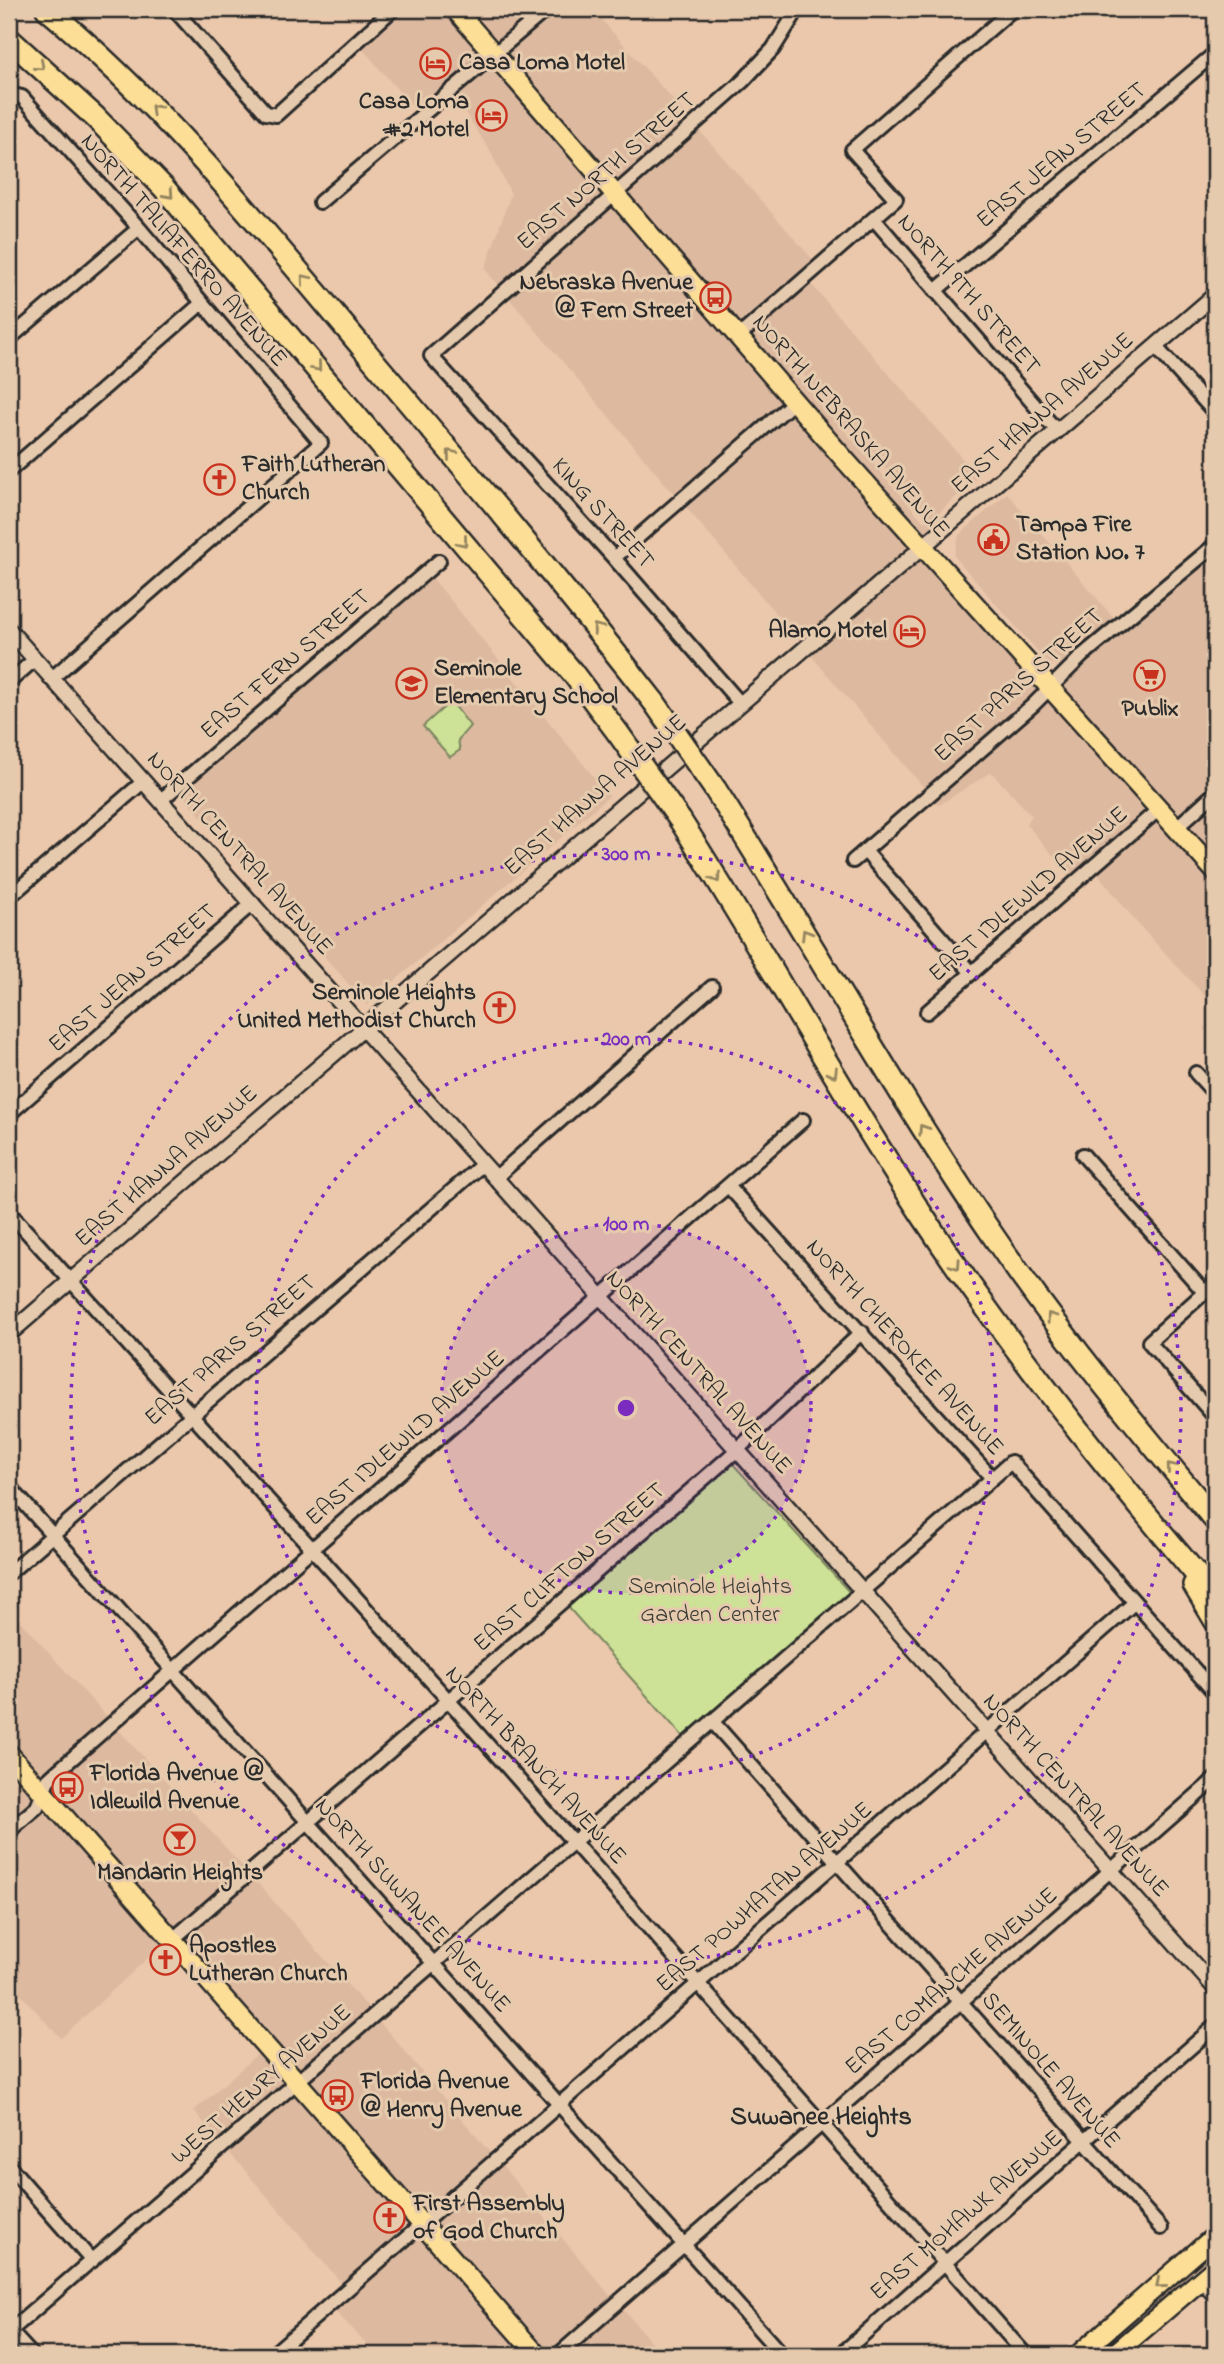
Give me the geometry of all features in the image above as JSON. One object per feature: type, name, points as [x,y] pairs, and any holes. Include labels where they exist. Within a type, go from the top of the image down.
[{"type":"highway","points":[[47,9],[141,94],[236,197],[583,611],[654,702],[716,789],[918,1121],[995,1239],[1080,1356],[1215,1520]]},
{"type":"highway","points":[[9,39],[95,117],[191,219],[572,672],[680,820],[881,1151],[960,1271],[1037,1379],[1215,1595]]},
{"type":"highway","points":[[1171,1544],[1215,1620]]},
{"type":"main road","name":"NORTH NEBRASKA AVENUE","points":[[455,9],[922,548],[1215,871]]},
{"type":"main road","points":[[9,1754],[537,2355]]},
{"type":"main road","points":[[1078,2355],[1215,2236]]},
{"type":"main road","points":[[1113,2355],[1208,2274]]},
{"type":"street","points":[[174,9],[266,113],[276,115],[393,9]]},
{"type":"street","points":[[320,202],[547,9]]},
{"type":"street","name":"EAST NORTH STREET","points":[[431,356],[743,80],[773,49],[798,9]]},
{"type":"street","name":"NORTH 9TH STREET","points":[[1013,9],[852,150],[896,199],[874,219],[1057,431]]},
{"type":"street","name":"EAST JEAN STREET","points":[[935,290],[1215,53]]},
{"type":"street","name":"NORTH TALIAFERRO AVENUE","points":[[9,94],[22,97],[139,228],[321,443],[51,679]]},
{"type":"street","points":[[739,336],[874,219]]},
{"type":"street","points":[[9,339],[139,228]]},
{"type":"street","name":"EAST HANNA AVENUE","points":[[9,1334],[739,702],[1215,295]]},
{"type":"street","points":[[9,471],[202,303]]},
{"type":"street","points":[[1156,347],[1215,413]]},
{"type":"street","name":"KING STREET","points":[[431,356],[614,558],[739,702]]},
{"type":"street","points":[[614,558],[794,401]]},
{"type":"street","name":"EAST PARIS STREET","points":[[853,861],[1032,705],[1048,687],[1215,545]]},
{"type":"street","name":"EAST FERN STREET","points":[[161,800],[439,561]]},
{"type":"street","name":"NORTH CENTRAL AVENUE","points":[[9,630],[1215,1988]]},
{"type":"street","points":[[9,681],[34,660]]},
{"type":"street","points":[[9,897],[144,782]]},
{"type":"street","points":[[1177,828],[1215,793]]},
{"type":"street","name":"EAST IDLEWILD AVENUE","points":[[927,1012],[1159,809]]},
{"type":"street","points":[[864,851],[972,973]]},
{"type":"street","name":"EAST JEAN STREET","points":[[9,1114],[253,903]]},
{"type":"street","points":[[495,1178],[712,987]]},
{"type":"street","points":[[1196,1073],[1215,1094]]},
{"type":"street","name":"EAST IDLEWILD AVENUE","points":[[9,1831],[37,1807],[48,1780],[803,1120]]},
{"type":"street","points":[[1083,1155],[1210,1288],[1149,1342],[1215,1417]]},
{"type":"street","name":"EAST PARIS STREET","points":[[9,1573],[190,1413],[483,1164]]},
{"type":"street","name":"NORTH CHEROKEE AVENUE","points":[[729,1186],[992,1478],[1011,1462],[1215,1693]]},
{"type":"street","name":"NORTH BRANCH AVENUE","points":[[9,1212],[449,1701],[1024,2353]]},
{"type":"street","name":"EAST CLIFTON STREET","points":[[172,1940],[736,1451],[862,1332]]},
{"type":"street","name":"WEST HENRY AVENUE","points":[[10,2332],[992,1478]]},
{"type":"street","name":"NORTH SUWANEE AVENUE","points":[[9,1486],[782,2355]]},
{"type":"street","name":"EAST POWHATAN AVENUE","points":[[272,2355],[1134,1603]]},
{"type":"street","name":"SEMINOLE AVENUE","points":[[712,1721],[1161,2228]]},
{"type":"street","name":"EAST COMANCHE AVENUE","points":[[558,2355],[1215,1779]]},
{"type":"street","name":"EAST MOHAWK AVENUE","points":[[840,2355],[1215,2026]]},
{"type":"street","points":[[9,2166],[92,2261]]},
{"type":"street","points":[[1208,2274],[1215,2296]]},
{"type":"street","points":[[10,2332],[32,2355]]},
{"type":"shaded area","points":[[404,9],[447,9],[485,53],[416,111],[361,47]]},
{"type":"shaded area","points":[[463,9],[536,9],[495,45]]},
{"type":"shaded area","points":[[558,9],[592,9],[689,118],[615,183],[504,56]]},
{"type":"shaded area","points":[[494,64],[605,192],[499,286],[485,269],[511,194],[489,149],[462,108],[452,100]]},
{"type":"shaded area","points":[[698,129],[814,261],[739,327],[624,194]]},
{"type":"shaded area","points":[[615,202],[785,400],[675,495],[508,297]]},
{"type":"shaded area","points":[[810,283],[978,477],[934,517],[926,516],[761,326]]},
{"type":"shaded area","points":[[757,330],[923,521],[939,522],[993,472],[996,475],[922,539],[748,337]]},
{"type":"shaded area","points":[[795,411],[913,547],[800,642],[685,506]]},
{"type":"shaded area","points":[[1007,493],[1116,621],[1060,666],[1048,663],[954,556],[959,535]]},
{"type":"shaded area","points":[[1215,554],[1215,783],[1176,819],[1058,688]]},
{"type":"shaded area","points":[[922,558],[1039,687],[925,789],[809,653]]},
{"type":"shaded area","name":"Seminole Elementary School","points":[[430,575],[609,796],[367,1005],[179,791]]},
{"type":"shaded area","points":[[1049,697],[1149,808],[1071,876],[1026,824],[1032,816],[991,772],[939,805],[934,800]]},
{"type":"shaded area","points":[[1215,802],[1215,862],[1186,829]]},
{"type":"shaded area","points":[[1159,819],[1215,881],[1215,1007],[1138,924],[1097,873]]},
{"type":"shaded area","points":[[9,1609],[107,1717],[38,1778],[9,1745]]},
{"type":"shaded area","points":[[117,1728],[244,1868],[172,1930],[48,1789]]},
{"type":"shaded area","points":[[9,1764],[38,1797],[9,1822]]},
{"type":"shaded area","points":[[47,1807],[165,1942],[61,2038],[9,1982],[9,1841]]},
{"type":"shaded area","points":[[253,1878],[370,2010],[298,2073],[181,1941]]},
{"type":"shaded area","points":[[379,2021],[492,2155],[423,2216],[307,2084]]},
{"type":"shaded area","points":[[261,2051],[288,2082],[220,2141],[194,2111]]},
{"type":"shaded area","points":[[297,2092],[413,2224],[343,2285],[229,2152]]},
{"type":"shaded area","points":[[502,2166],[612,2298],[547,2355],[433,2226]]},
{"type":"shaded area","points":[[423,2235],[529,2355],[377,2355],[335,2311]]},
{"type":"shaded area","points":[[622,2309],[662,2355],[569,2355]]},
{"type":"green space","points":[[451,701],[470,726],[458,740],[460,750],[450,757],[423,726]]},
{"type":"green space","name":"Seminole Heights Garden Center","points":[[733,1464],[851,1594],[685,1739],[568,1607]]},
{"type":"place","name":"Casa Loma Motel","points":[[436,63]]},
{"type":"place","name":"Casa Loma #2 Motel","points":[[492,116]]},
{"type":"place","name":"Nebraska Avenue @ Fern Street","points":[[716,297]]},
{"type":"place","name":"Faith Lutheran Church","points":[[219,479]]},
{"type":"place","name":"Tampa Fire Station No. 7","points":[[993,539]]},
{"type":"place","name":"Alamo Motel","points":[[910,631]]},
{"type":"place","name":"Publix","points":[[1150,675]]},
{"type":"place","name":"Seminole Elementary School","points":[[411,683]]},
{"type":"place","name":"Seminole Heights United Methodist Church","points":[[499,1007]]},
{"type":"place","name":"Florida Avenue @ Idlewild Avenue","points":[[67,1788]]},
{"type":"place","name":"Mandarin Heights","points":[[180,1839]]},
{"type":"place","name":"Apostles Lutheran Church","points":[[166,1960]]},
{"type":"place","name":"Florida Avenue @ Henry Avenue","points":[[338,2096]]},
{"type":"place","name":"First Assembly of God Church","points":[[390,2218]]},
{"type":"district","name":"Suwanee Heights","points":[[821,2118]]}]
